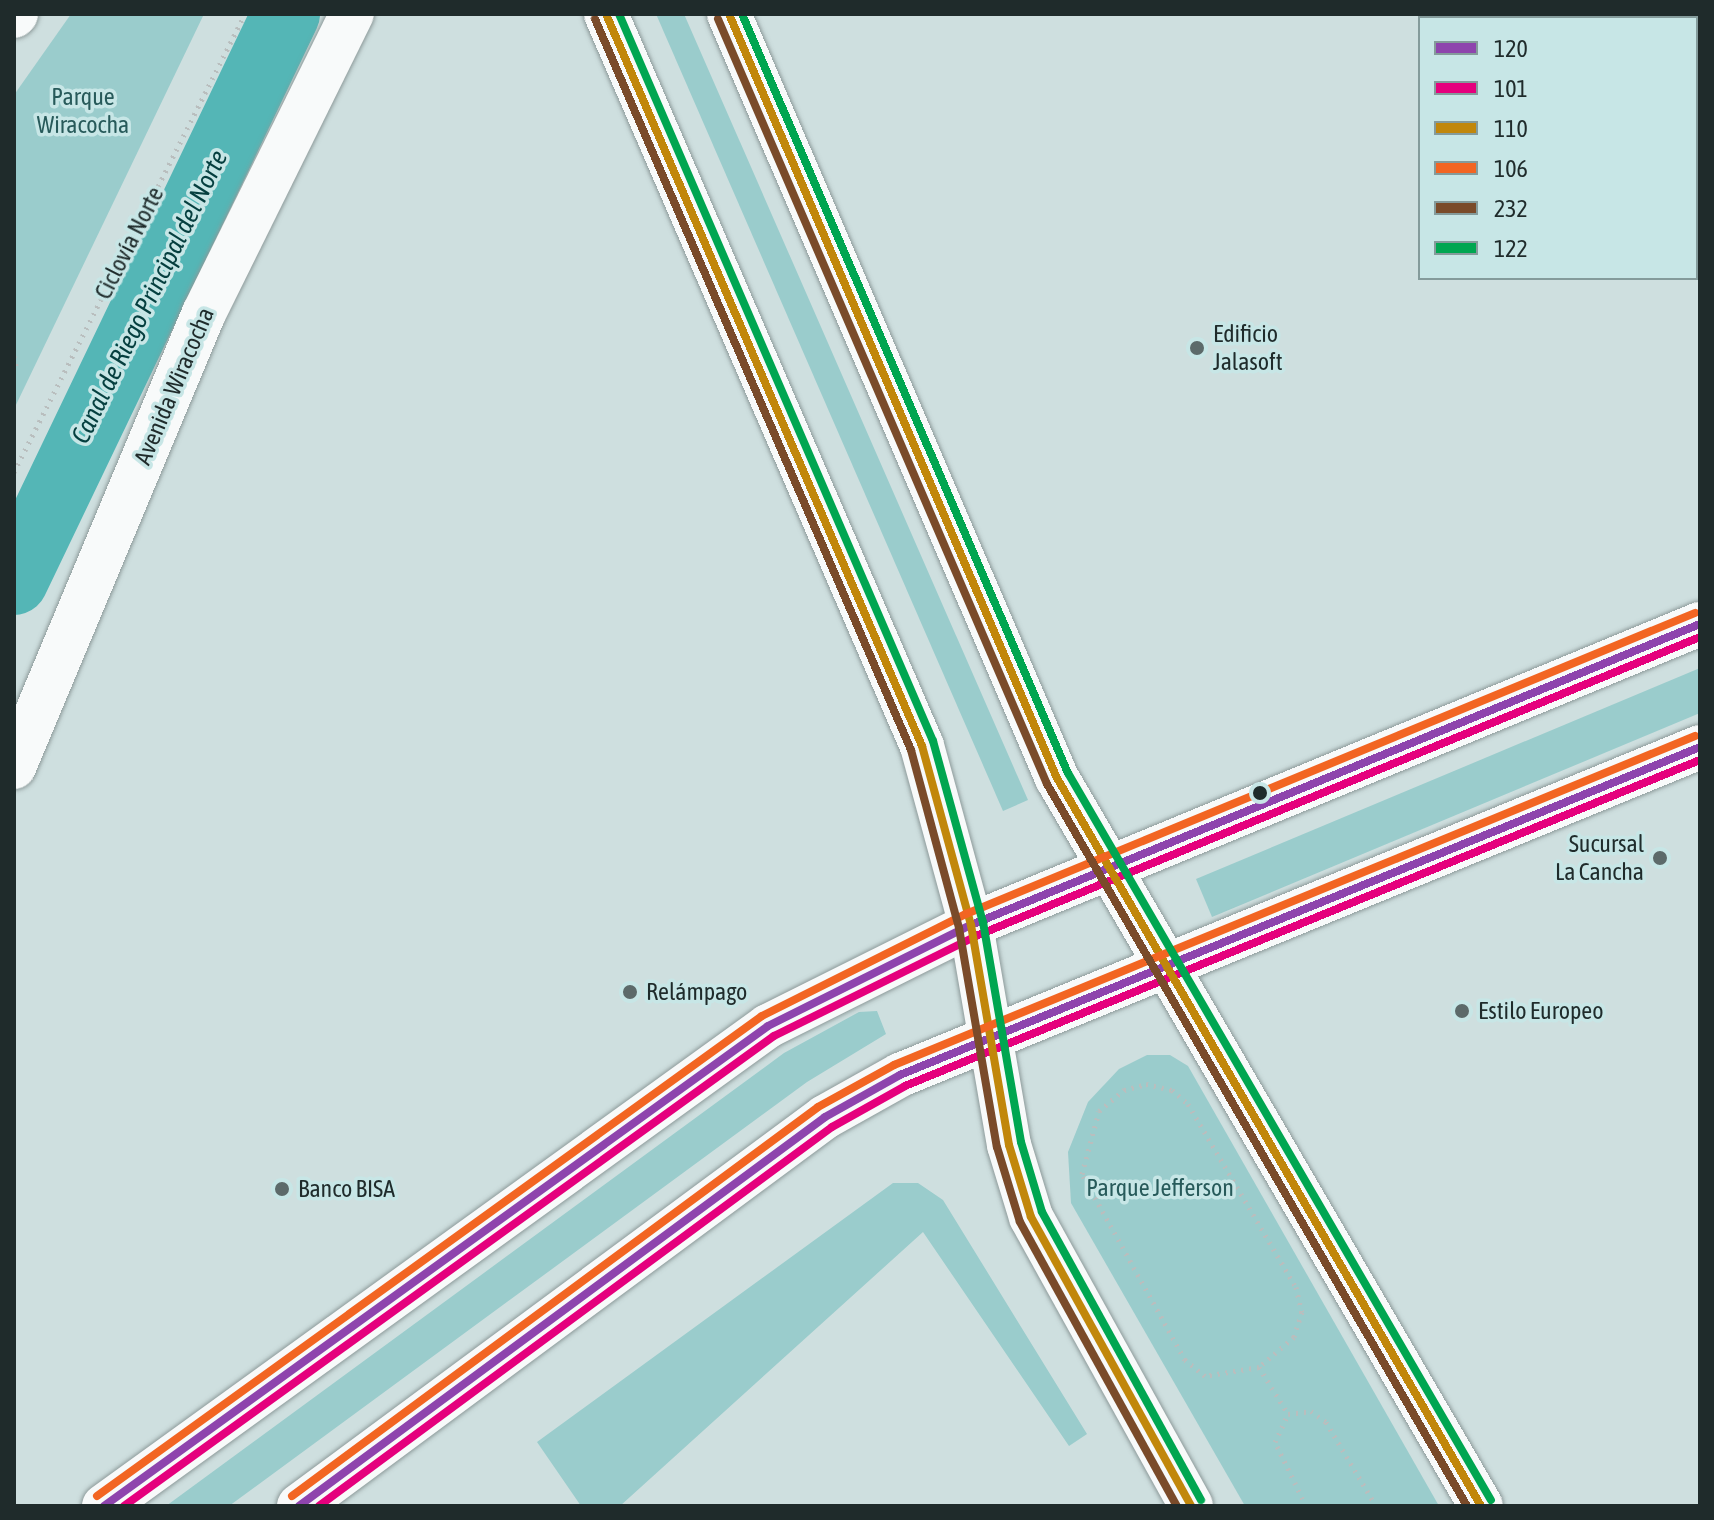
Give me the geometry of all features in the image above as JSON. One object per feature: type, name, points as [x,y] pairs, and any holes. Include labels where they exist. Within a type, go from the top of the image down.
[{"type":"main road","name":"Avenida Wiracocha","points":[[14,767],[204,313],[352,14]]},
{"type":"main road","points":[[606,14],[922,746],[971,925],[988,1038],[1031,1217],[1191,1506]]},
{"type":"main road","points":[[729,14],[1045,752],[1115,868],[1481,1506]]},
{"type":"main road","points":[[104,1506],[768,1026],[971,925],[1700,624]]},
{"type":"main road","points":[[299,1506],[825,1117],[988,1038],[1700,747]]},
{"type":"path","name":"Ciclovía Norte","points":[[14,472],[245,14]]},
{"type":"path","points":[[14,356],[17,370]]},
{"type":"path","points":[[1124,1090],[1172,1090],[1188,1104],[1296,1287],[1302,1312],[1294,1337],[1259,1367],[1205,1376],[1185,1360],[1091,1197],[1082,1174],[1086,1146],[1099,1111],[1124,1090]]},
{"type":"path","points":[[1259,1367],[1288,1414]]},
{"type":"path","points":[[1306,1506],[1276,1451],[1277,1425],[1288,1414],[1311,1411],[1326,1422],[1376,1506]]},
{"type":"green space","name":"Parque Wiracocha","points":[[71,14],[204,14],[14,409],[14,95]]},
{"type":"green space","points":[[656,14],[684,14],[1028,800],[1003,811]]},
{"type":"green space","points":[[1700,668],[1700,713],[1212,917],[1196,879]]},
{"type":"green space","points":[[877,1011],[886,1034],[807,1082],[229,1506],[166,1506],[784,1053],[859,1012]]},
{"type":"green space","name":"Parque Jefferson","points":[[1147,1055],[1170,1055],[1188,1066],[1439,1506],[1245,1506],[1071,1203],[1068,1152],[1088,1102],[1119,1069]]},
{"type":"green space","points":[[893,1183],[918,1183],[943,1200],[1087,1434],[1069,1446],[923,1232],[620,1506],[581,1506],[537,1442]]},
{"type":"waterway","name":"Canal de Riego Principal del Norte","points":[[14,581],[286,14]]},
{"type":"transit line","name":"110","points":[[606,14],[922,746],[971,925],[1009,1145],[1031,1217],[1191,1506]]},
{"type":"transit line","name":"122","points":[[619,14],[933,741],[983,922],[1021,1142],[1042,1212],[1201,1500]]},
{"type":"transit line","name":"110","points":[[729,14],[1057,778],[1481,1506]]},
{"type":"transit line","name":"122","points":[[742,14],[1068,773],[1491,1500]]},
{"type":"transit line","name":"232","points":[[595,19],[911,750],[959,928],[997,1147],[1020,1222],[1177,1506]]},
{"type":"transit line","name":"232","points":[[718,19],[1047,784],[1467,1506]]},
{"type":"transit line","name":"106","points":[[97,1496],[762,1016],[966,914],[1695,613]]},
{"type":"transit line","name":"120","points":[[104,1506],[768,1026],[971,925],[1700,624]]},
{"type":"transit line","name":"101","points":[[124,1506],[774,1036],[976,936],[1700,637]]},
{"type":"transit line","name":"106","points":[[292,1496],[818,1107],[894,1065],[1695,736]]},
{"type":"transit line","name":"120","points":[[299,1506],[825,1117],[900,1075],[1700,747]]},
{"type":"transit line","name":"101","points":[[319,1506],[832,1127],[905,1086],[1700,760]]},
{"type":"place","name":"Edificio Jalasoft","points":[[1197,348]]},
{"type":"place","name":"Sucursal La Cancha","points":[[1660,858]]},
{"type":"place","name":"Relámpago","points":[[630,992]]},
{"type":"place","name":"Estilo Europeo","points":[[1462,1011]]},
{"type":"place","name":"Banco BISA","points":[[282,1189]]}]
